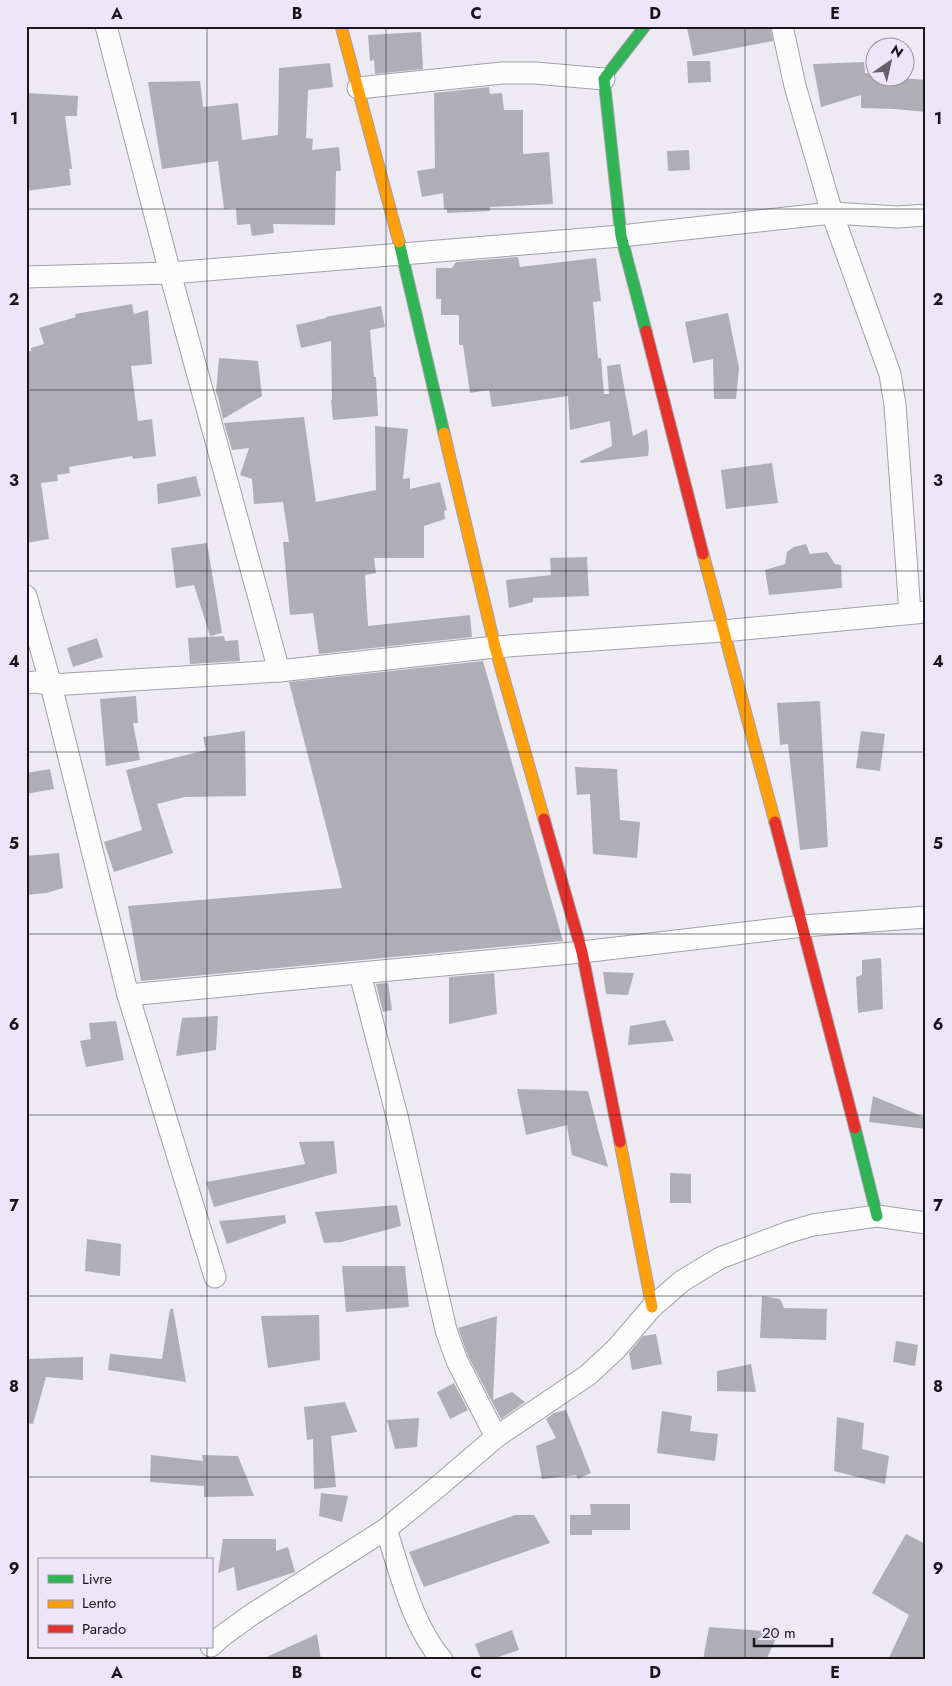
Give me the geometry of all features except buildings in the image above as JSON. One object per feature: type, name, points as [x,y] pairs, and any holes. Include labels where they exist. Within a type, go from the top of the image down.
[{"type":"street","points":[[106,26],[170,273],[279,671]]},
{"type":"street","points":[[341,26],[402,254],[495,647],[582,952],[652,1307]]},
{"type":"street","points":[[644,26],[604,79],[620,236],[723,631],[803,926],[877,1216]]},
{"type":"street","points":[[26,683],[36,682],[51,685],[279,671],[495,647],[723,631],[918,613],[890,374],[832,213],[795,86],[782,26]]},
{"type":"street","points":[[358,88],[502,73],[535,73],[604,79]]},
{"type":"street","points":[[26,277],[170,273],[620,236],[832,213],[898,217],[926,216]]},
{"type":"street","points":[[26,596],[51,685],[128,995],[214,1277]]},
{"type":"street","points":[[128,995],[582,952],[803,926],[926,917]]},
{"type":"street","points":[[360,974],[398,1120],[446,1330],[457,1361],[496,1437]]},
{"type":"street","points":[[212,1646],[222,1636],[251,1615],[386,1529],[496,1437],[588,1375],[616,1349],[652,1307],[682,1281],[720,1258],[805,1227],[877,1216],[926,1223]]},
{"type":"street","points":[[386,1529],[414,1616],[430,1646],[442,1660]]},
{"type":"street","points":[[197,1660],[210,1648]]},
{"type":"traffic: fast","points":[[645,26],[604,79],[621,236],[646,331]]},
{"type":"traffic: fast","points":[[399,242],[444,433]]},
{"type":"traffic: fast","points":[[855,1128],[877,1216]]},
{"type":"traffic: slow","points":[[341,26],[399,242]]},
{"type":"traffic: slow","points":[[444,433],[495,647],[544,819]]},
{"type":"traffic: slow","points":[[703,554],[775,822]]},
{"type":"traffic: slow","points":[[620,1142],[652,1307]]},
{"type":"traffic: jam","points":[[646,331],[703,554]]},
{"type":"traffic: jam","points":[[544,819],[582,952],[620,1142]]},
{"type":"traffic: jam","points":[[775,822],[855,1128]]}]
